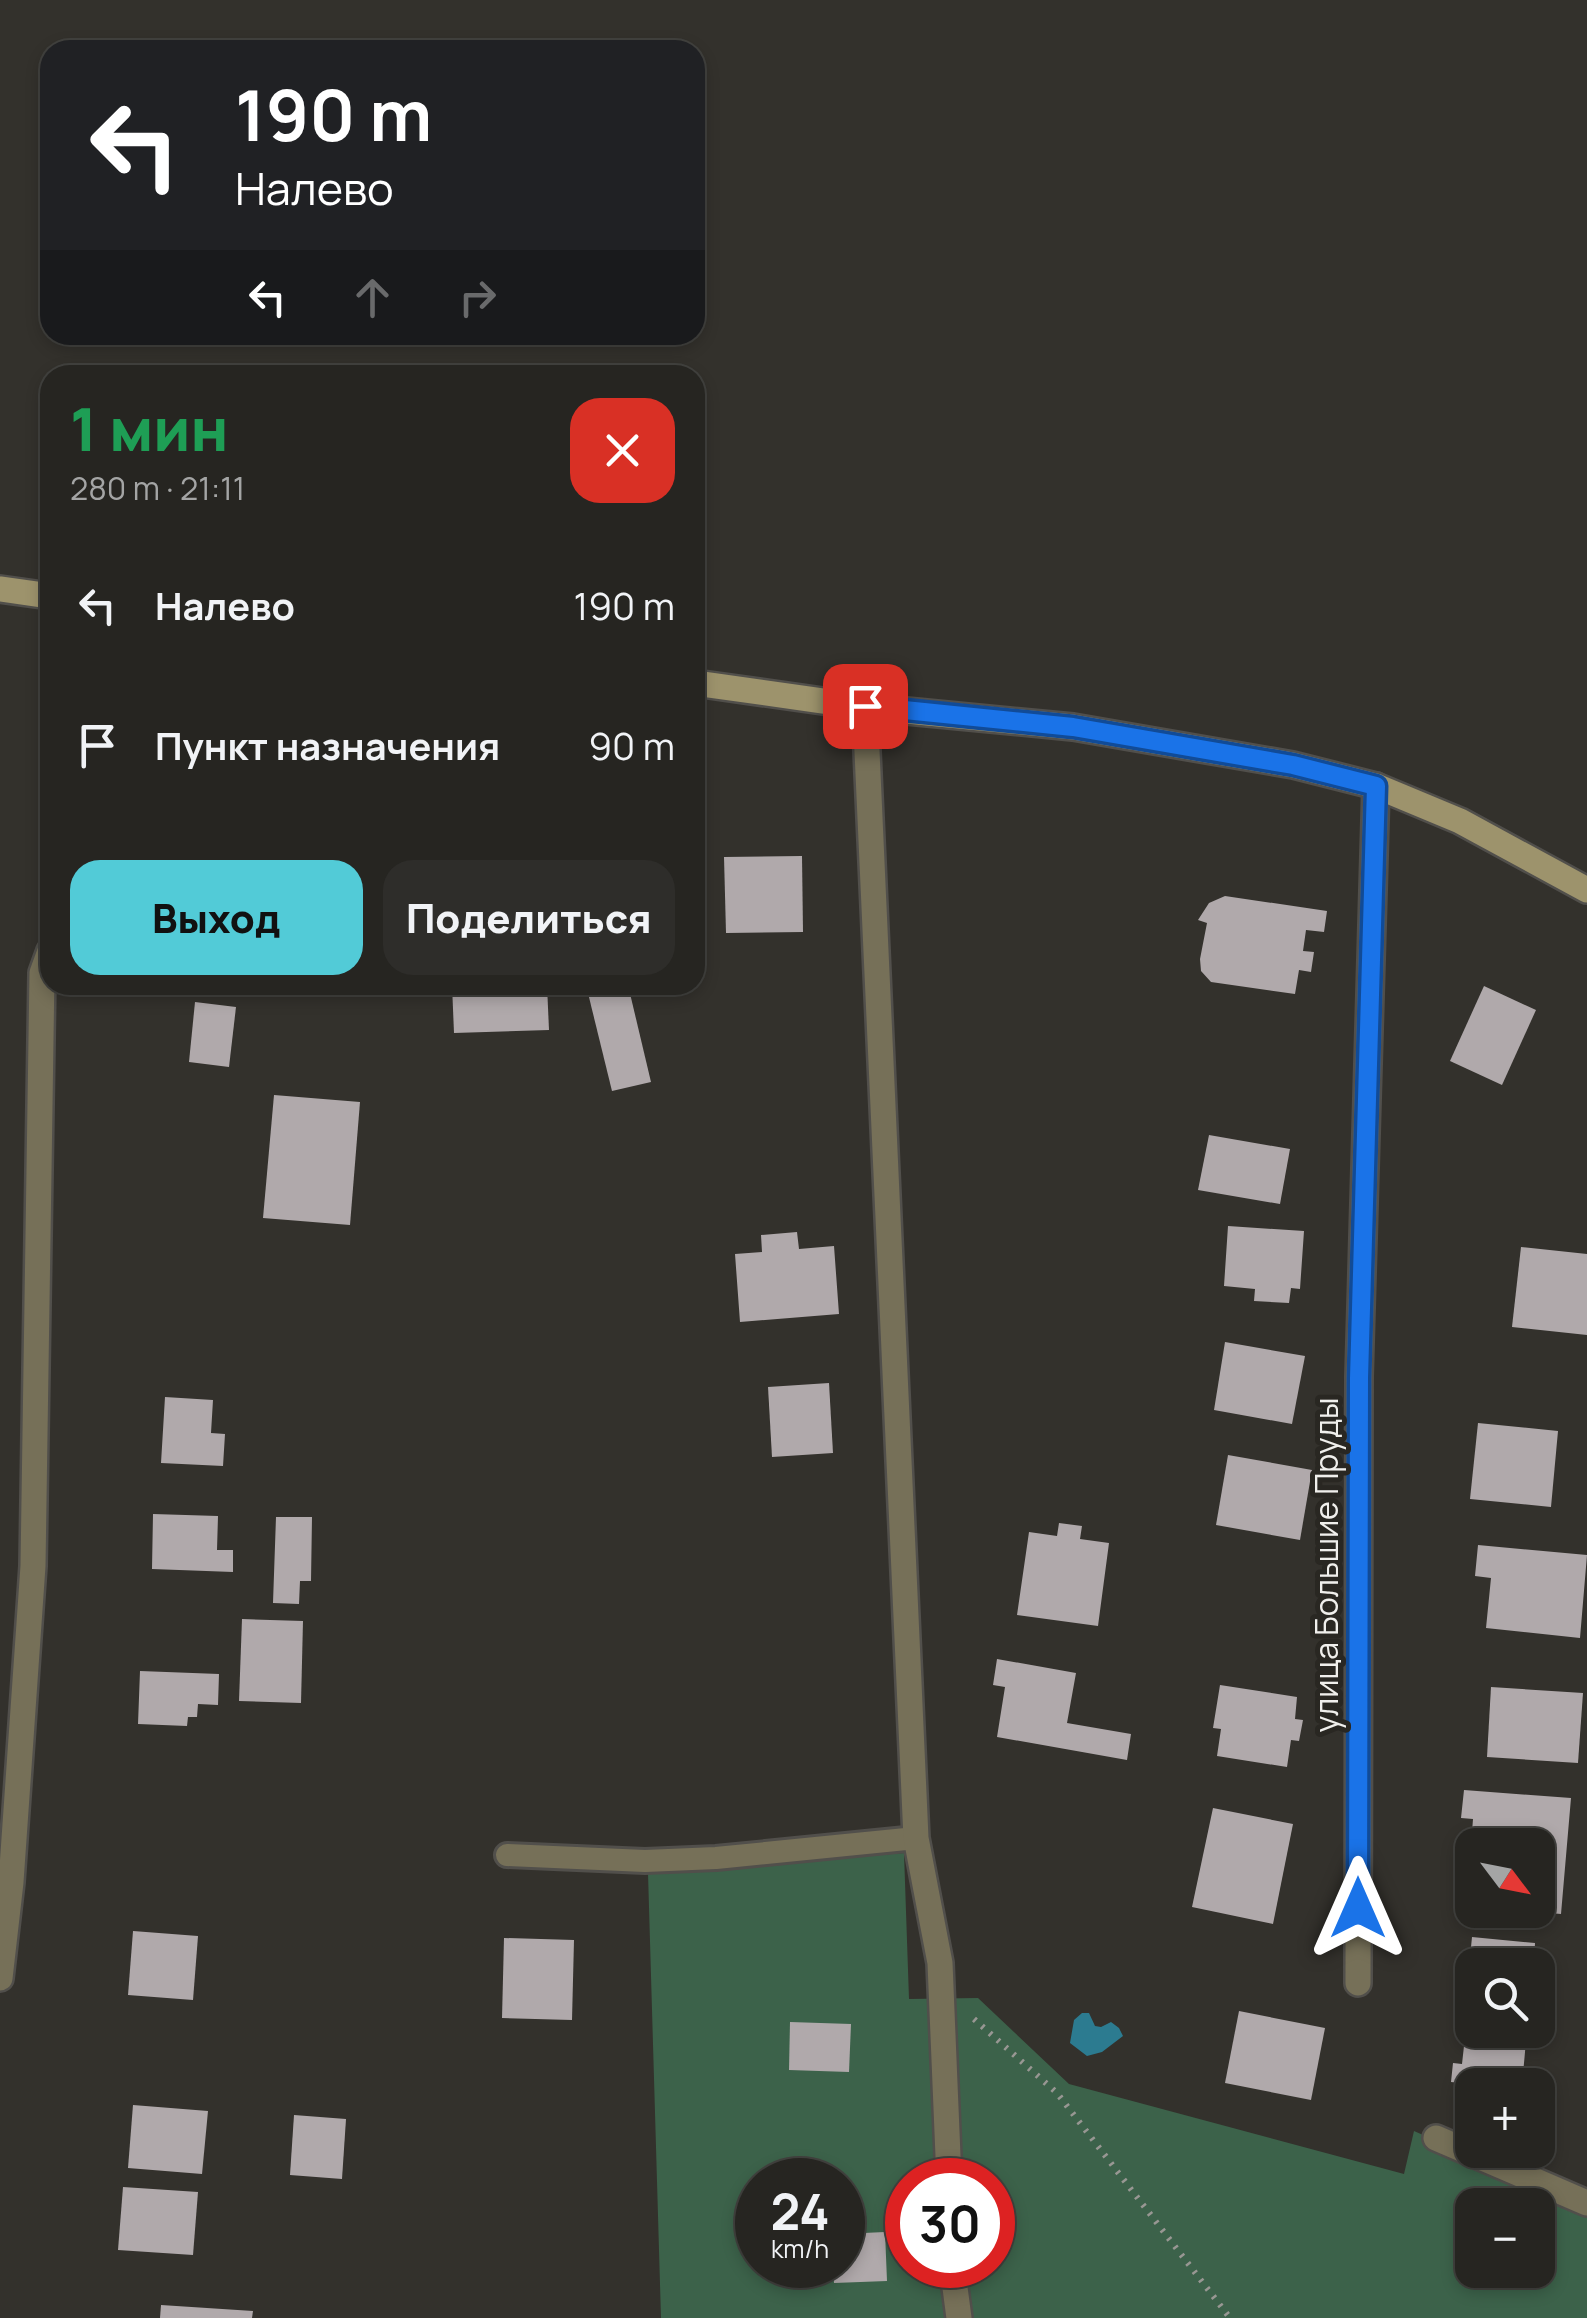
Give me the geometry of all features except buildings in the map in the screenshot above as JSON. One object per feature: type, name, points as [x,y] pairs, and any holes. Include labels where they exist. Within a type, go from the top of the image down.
[{"type":"street","points":[[0,589],[40,595]]},
{"type":"street","points":[[705,684],[865,706],[1073,727],[1293,765],[1376,786],[1460,821],[1587,890]]},
{"type":"street","points":[[865,706],[916,1838],[940,1963],[948,2158]]},
{"type":"street","name":"улица Большие Пруды","points":[[1358,1983],[1359,1378],[1376,786]]},
{"type":"street","points":[[0,1978],[33,1566],[42,995]]},
{"type":"street","points":[[1436,2138],[1587,2203]]},
{"type":"street","points":[[955,2288],[958,2318]]},
{"type":"lane","points":[[506,1856],[646,1861],[716,1858],[916,1838]]},
{"type":"path","points":[[968,2013],[1057,2094],[1230,2318]]},
{"type":"green space","points":[[904,1853],[909,1999],[978,1998],[1069,2084],[1404,2174],[1414,2131],[1455,2149],[1455,2168],[1498,2168],[1544,2188],[1455,2188],[1455,2288],[1555,2288],[1555,2193],[1587,2207],[1587,2318],[661,2318],[648,1873]]},
{"type":"water","points":[[1089,2013],[1095,2026],[1111,2022],[1123,2036],[1102,2052],[1087,2056],[1070,2043],[1074,2020]]},
{"type":"route","points":[[865,706],[1073,727],[1293,765],[1376,786],[1359,1378],[1358,1908]]}]
